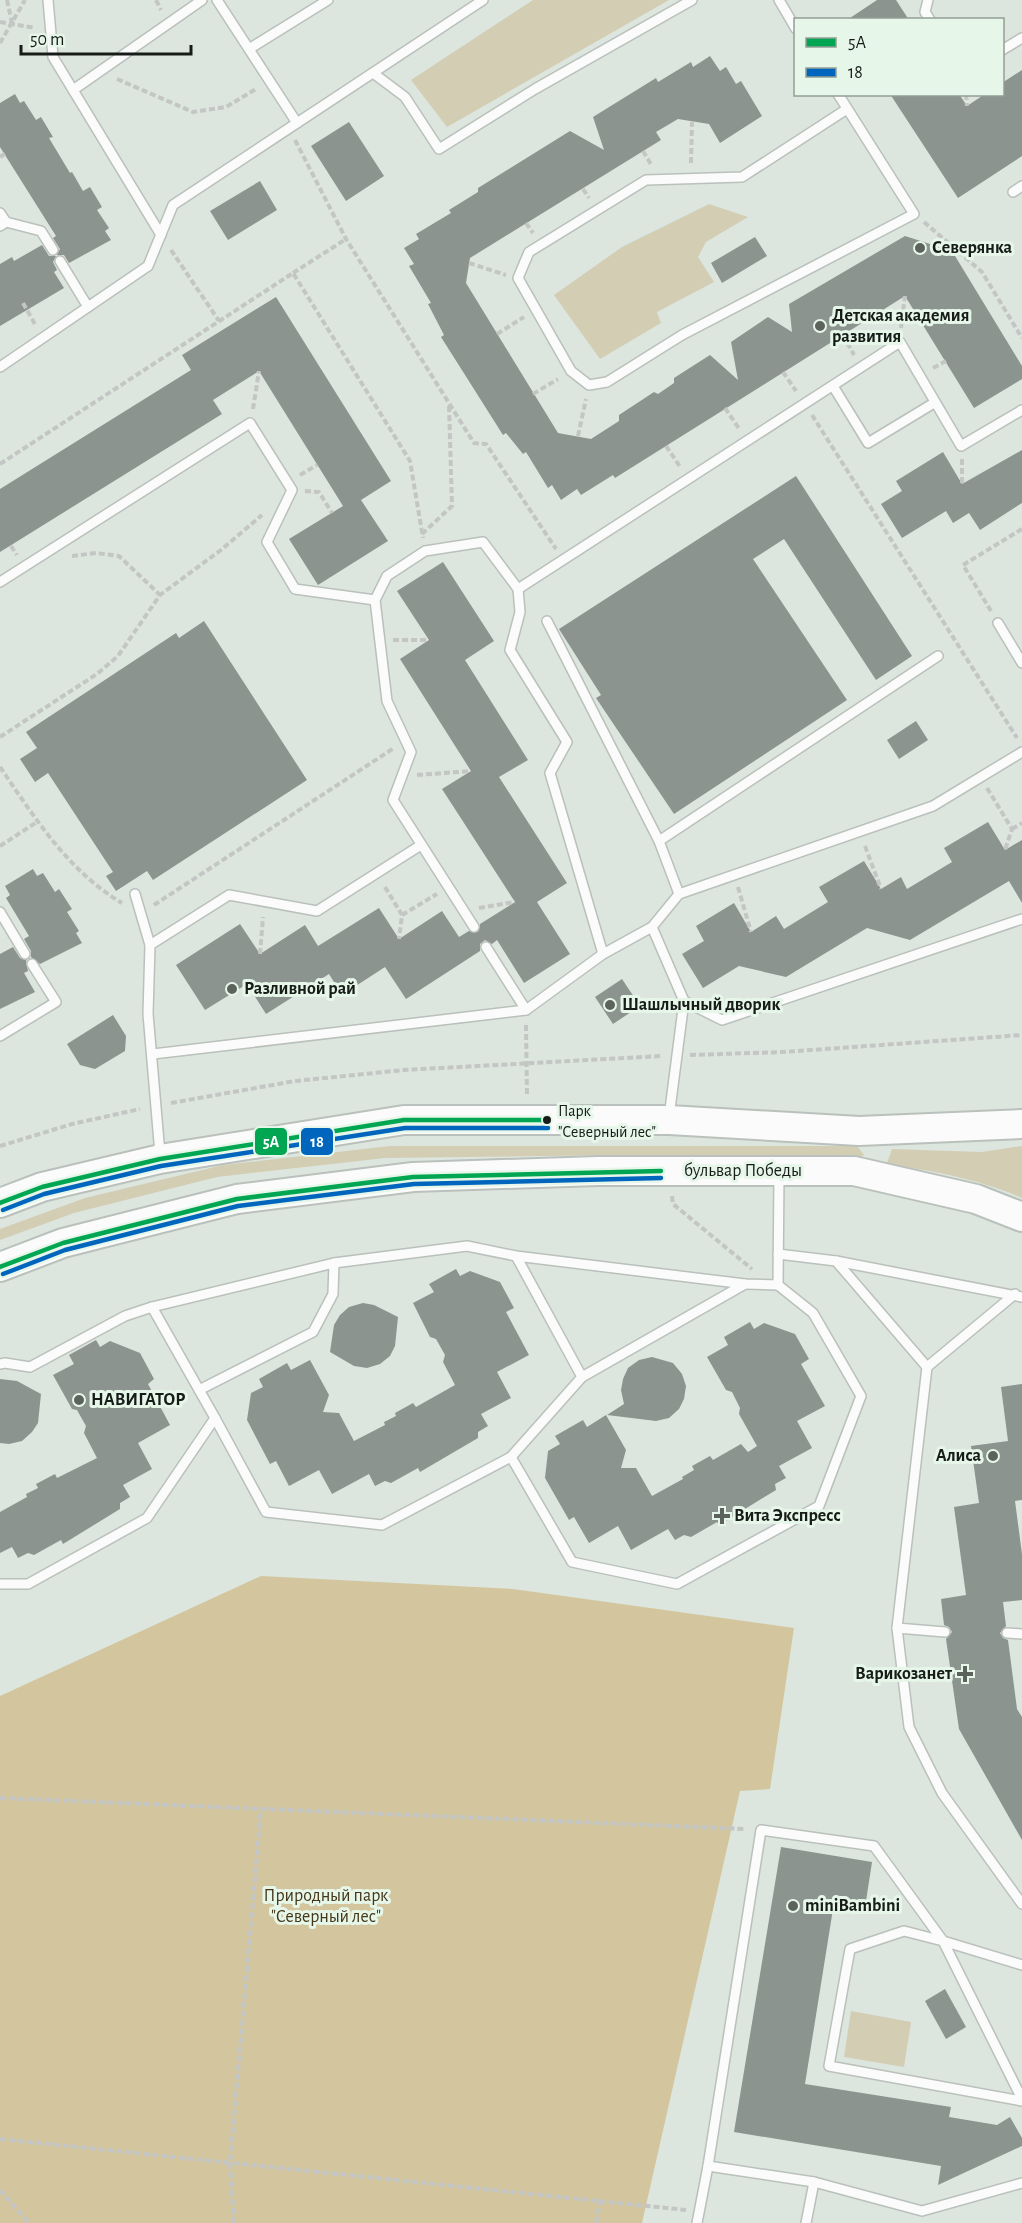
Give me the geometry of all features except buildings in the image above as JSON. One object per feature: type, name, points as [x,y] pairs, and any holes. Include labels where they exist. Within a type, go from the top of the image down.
[{"type":"main road","points":[[0,1203],[42,1187],[160,1159],[404,1120],[669,1120],[860,1131],[1022,1124]]},
{"type":"main road","points":[[889,1179],[880,1171],[877,1154],[879,1144],[893,1130]]},
{"type":"main road","points":[[854,1171],[865,1165],[872,1153],[869,1141],[860,1131]]},
{"type":"main road","name":"бульвар Победы","points":[[0,1267],[63,1242],[237,1199],[413,1177],[598,1171],[854,1171],[976,1199],[1022,1217]]},
{"type":"lane","points":[[48,0],[52,57],[161,235]]},
{"type":"lane","points":[[73,90],[202,0]]},
{"type":"lane","points":[[217,0],[270,81],[293,126]]},
{"type":"lane","points":[[249,49],[328,0]]},
{"type":"lane","points":[[0,367],[148,266],[173,205],[483,0]]},
{"type":"lane","points":[[372,73],[405,97],[440,149],[535,89],[692,0]]},
{"type":"lane","points":[[779,0],[794,27]]},
{"type":"lane","points":[[928,0],[925,12],[929,18]]},
{"type":"lane","points":[[1004,49],[1022,38]]},
{"type":"lane","points":[[838,96],[847,109],[914,214],[682,334],[607,382],[589,385],[571,371],[518,278],[529,252],[646,180],[742,177],[847,109]]},
{"type":"lane","points":[[1013,192],[1022,186]]},
{"type":"lane","points":[[0,213],[3,224],[41,231],[53,250]]},
{"type":"lane","points":[[60,261],[88,307]]},
{"type":"lane","points":[[518,589],[900,342],[961,446],[1022,410]]},
{"type":"lane","points":[[833,386],[868,443],[934,403]]},
{"type":"lane","points":[[0,582],[250,423],[290,487],[267,542],[296,589],[375,600]]},
{"type":"lane","points":[[474,927],[393,800],[411,752],[387,701],[375,600],[387,576],[425,550],[483,542],[518,589],[520,612],[510,650],[567,742],[550,773],[603,954]]},
{"type":"lane","points":[[547,621],[659,841],[680,894]]},
{"type":"lane","points":[[998,623],[1022,663]]},
{"type":"lane","points":[[659,841],[939,656]]},
{"type":"lane","points":[[153,1054],[526,1010],[603,954],[652,927],[680,894],[933,806],[1022,752]]},
{"type":"lane","points":[[150,945],[229,895],[317,911],[421,845]]},
{"type":"lane","points":[[135,894],[150,945],[148,1014],[160,1159]]},
{"type":"lane","points":[[0,912],[25,954]]},
{"type":"lane","points":[[684,1001],[722,1020],[1022,919]]},
{"type":"lane","points":[[652,927],[684,1001],[669,1120]]},
{"type":"lane","points":[[486,947],[526,1010]]},
{"type":"lane","points":[[0,1036],[56,1002],[32,964]]},
{"type":"lane","points":[[774,1285],[778,1254],[779,1171]]},
{"type":"lane","points":[[0,1364],[5,1362],[30,1367],[125,1316],[152,1307],[334,1263],[467,1246],[516,1256],[746,1284],[774,1285],[813,1313],[861,1396],[819,1506],[677,1584],[572,1563],[512,1457]]},
{"type":"lane","points":[[778,1254],[836,1261],[1018,1295]]},
{"type":"lane","points":[[516,1256],[582,1377]]},
{"type":"lane","points":[[836,1261],[927,1367]]},
{"type":"lane","points":[[199,1390],[314,1332],[333,1294],[334,1263]]},
{"type":"lane","points":[[152,1307],[266,1512],[382,1525],[512,1457],[582,1377],[746,1284]]},
{"type":"lane","points":[[1018,1295],[927,1367],[897,1628],[909,1727],[942,1793],[1022,1904]]},
{"type":"lane","points":[[0,1584],[28,1584],[147,1518],[215,1418]]},
{"type":"lane","points":[[897,1628],[945,1632]]},
{"type":"lane","points":[[1007,1633],[1022,1634]]},
{"type":"lane","points":[[697,2223],[761,1830],[874,1846],[944,1941],[1022,2100]]},
{"type":"lane","points":[[1022,1965],[904,1931],[850,1949],[829,2066],[1022,2100]]},
{"type":"lane","points":[[708,2166],[814,2182],[922,2211],[1022,2183]]},
{"type":"lane","points":[[806,2223],[814,2182]]},
{"type":"path","points":[[7,0],[12,24]]},
{"type":"path","points":[[0,43],[25,0]]},
{"type":"path","points":[[0,22],[50,30]]},
{"type":"path","points":[[100,71],[193,112],[226,107],[270,81]]},
{"type":"path","points":[[966,96],[967,106]]},
{"type":"path","points":[[690,178],[692,122]]},
{"type":"path","points":[[293,126],[346,239],[474,443],[486,444],[563,560]]},
{"type":"path","points":[[0,157],[7,152]]},
{"type":"path","points":[[914,214],[982,272],[1020,328],[1022,338]]},
{"type":"path","points":[[161,235],[219,321]]},
{"type":"path","points":[[0,464],[346,239]]},
{"type":"path","points":[[469,263],[518,278]]},
{"type":"path","points":[[293,273],[410,461],[425,550]]},
{"type":"path","points":[[900,342],[905,296]]},
{"type":"path","points":[[23,303],[44,338]]},
{"type":"path","points":[[497,334],[535,310]]},
{"type":"path","points":[[843,335],[862,368]]},
{"type":"path","points":[[250,423],[259,371]]},
{"type":"path","points":[[533,394],[571,371]]},
{"type":"path","points":[[783,372],[1022,745]]},
{"type":"path","points":[[578,436],[589,385]]},
{"type":"path","points":[[422,534],[452,506],[449,404]]},
{"type":"path","points":[[725,408],[747,441]]},
{"type":"path","points":[[666,446],[688,480]]},
{"type":"path","points":[[961,446],[962,483]]},
{"type":"path","points":[[0,737],[97,674],[118,656],[160,595],[221,550],[267,511],[290,487],[319,492],[332,513]]},
{"type":"path","points":[[998,623],[963,565],[1022,529]]},
{"type":"path","points":[[36,560],[96,553],[119,555],[160,595]]},
{"type":"path","points":[[380,640],[429,640]]},
{"type":"path","points":[[0,766],[51,842],[110,896],[141,914],[406,740]]},
{"type":"path","points":[[402,777],[471,771]]},
{"type":"path","points":[[980,777],[1012,829]]},
{"type":"path","points":[[0,846],[37,822]]},
{"type":"path","points":[[1005,850],[1012,829],[1022,823]]},
{"type":"path","points":[[860,831],[881,889]]},
{"type":"path","points":[[376,873],[402,915],[399,939]]},
{"type":"path","points":[[734,875],[751,932]]},
{"type":"path","points":[[402,915],[448,887]]},
{"type":"path","points":[[260,954],[265,902]]},
{"type":"path","points":[[463,911],[514,902]]},
{"type":"path","points":[[526,1010],[527,1104]]},
{"type":"path","points":[[0,1146],[72,1124],[156,1106],[295,1082],[404,1070],[677,1055],[730,1055],[1022,1035]]},
{"type":"path","points":[[661,1193],[672,1193],[673,1204],[774,1285]]},
{"type":"path","points":[[0,1798],[761,1830]]},
{"type":"path","points":[[234,2223],[230,2163],[261,1809]]},
{"type":"path","points":[[0,2139],[699,2212]]},
{"type":"path","points":[[0,2190],[29,2223]]},
{"type":"path","points":[[596,2223],[600,2201]]},
{"type":"shaded area","points":[[533,0],[669,0],[447,127],[411,80]]},
{"type":"shaded area","points":[[709,204],[748,217],[706,242],[698,257],[714,282],[657,312],[661,323],[600,359],[554,295],[622,247]]},
{"type":"shaded area","points":[[390,1146],[857,1146],[864,1155],[855,1161],[616,1155],[385,1158],[217,1177],[74,1213],[0,1240],[0,1229],[85,1198],[223,1165]]},
{"type":"shaded area","points":[[1022,1146],[1022,1198],[955,1176],[886,1166],[892,1149],[982,1152]]},
{"type":"shaded area","points":[[851,2011],[911,2022],[904,2067],[844,2057]]},
{"type":"green space","name":"Природный парк \"Северный лес\"","points":[[261,1576],[513,1589],[794,1628],[770,1789],[740,1791],[642,2223],[0,2223],[0,1696]]},
{"type":"transit line","name":"5А","points":[[0,1203],[42,1187],[160,1159],[404,1120],[548,1120]]},
{"type":"transit line","name":"18","points":[[3,1210],[44,1194],[161,1166],[405,1128],[548,1128]]},
{"type":"transit line","name":"5А","points":[[0,1267],[63,1243],[237,1199],[413,1177],[661,1171]]},
{"type":"transit line","name":"18","points":[[3,1274],[65,1250],[238,1206],[414,1184],[661,1178]]},
{"type":"place","name":"Северянка","points":[[920,248]]},
{"type":"place","name":"Детская академия развития","points":[[820,326]]},
{"type":"place","name":"Разливной рай","points":[[232,989]]},
{"type":"place","name":"Шашлычный дворик","points":[[610,1005]]},
{"type":"place","name":"Парк \"Северный лес\"","points":[[547,1120]]},
{"type":"place","name":"НАВИГАТОР","points":[[79,1400]]},
{"type":"place","name":"Алиса","points":[[993,1456]]},
{"type":"place","name":"Вита Экспресс","points":[[722,1516]]},
{"type":"place","name":"Варикозанет","points":[[965,1674]]},
{"type":"place","name":"miniBambini","points":[[793,1906]]}]
